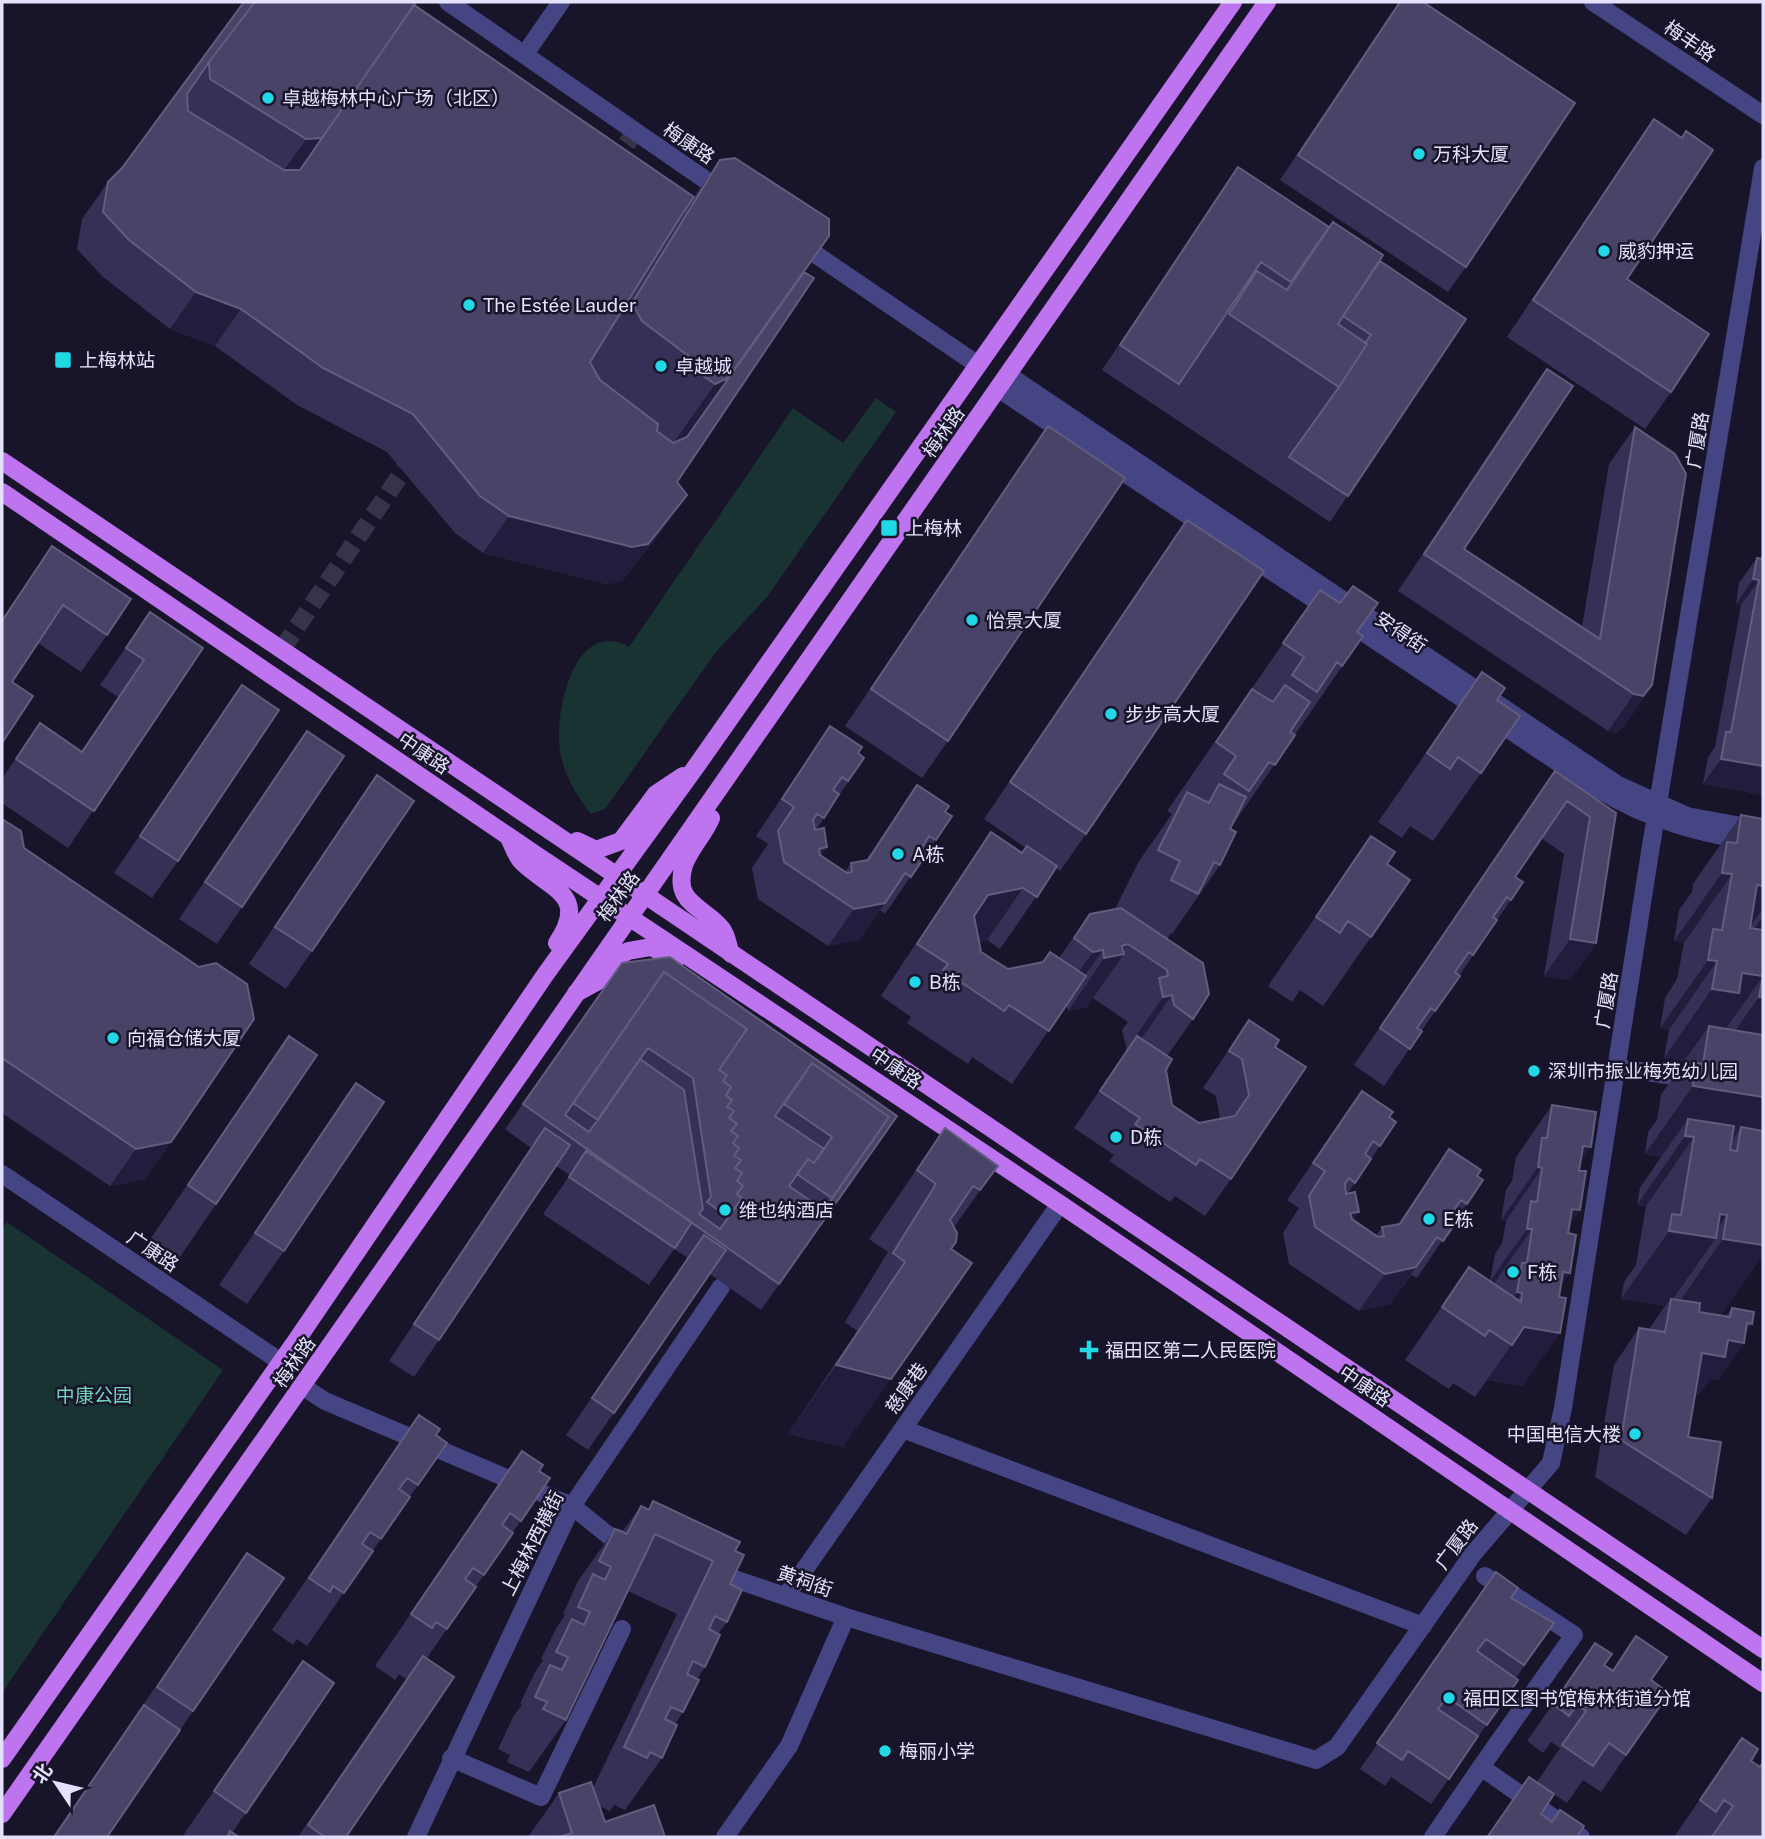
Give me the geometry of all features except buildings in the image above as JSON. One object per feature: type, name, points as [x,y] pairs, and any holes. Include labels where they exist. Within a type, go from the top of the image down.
[{"type":"main road","name":"梅林路","points":[[2,1759],[281,1362],[545,975],[695,768],[1233,2]]},
{"type":"main road","name":"梅林路","points":[[2,1814],[573,995],[722,788],[1267,2]]},
{"type":"main road","name":"中康路","points":[[2,461],[1763,1649]]},
{"type":"main road","name":"中康路","points":[[2,492],[629,917],[1060,1204],[1763,1683]]},
{"type":"main road","points":[[522,814],[558,829],[586,847],[608,848],[621,841],[656,794],[695,768]]},
{"type":"main road","points":[[722,788],[705,833],[685,862],[682,874],[686,898],[723,930],[731,954]]},
{"type":"main road","points":[[507,834],[521,861],[561,890],[566,901],[569,917],[567,928],[551,951],[545,975]]},
{"type":"main road","points":[[573,995],[598,981],[619,956],[642,947],[659,949],[693,969],[718,974]]},
{"type":"street","name":"梅康路","points":[[448,2],[737,201]]},
{"type":"street","points":[[525,54],[561,2]]},
{"type":"street","name":"梅丰路","points":[[1593,2],[1763,115]]},
{"type":"street","name":"广厦路","points":[[1316,1760],[1337,1747],[1473,1554],[1551,1463],[1558,1434],[1763,168]]},
{"type":"street","points":[[783,232],[978,365]]},
{"type":"street","name":"安得街","points":[[1003,382],[1598,789],[1706,834],[1763,844]]},
{"type":"street","name":"安得街","points":[[1657,812],[1763,830]]},
{"type":"street","points":[[1617,1068],[1710,1081]]},
{"type":"street","name":"广康路","points":[[2,1174],[281,1362]]},
{"type":"street","name":"慈康巷","points":[[786,1596],[1060,1204]]},
{"type":"street","name":"上梅林西横街","points":[[416,1837],[572,1506],[721,1287]]},
{"type":"street","points":[[302,1386],[325,1401],[572,1506],[608,1535],[646,1548]]},
{"type":"street","points":[[903,1429],[1423,1626]]},
{"type":"street","name":"黄祠街","points":[[697,1566],[846,1617],[1316,1760]]},
{"type":"street","points":[[1433,1837],[1574,1636],[1485,1576]]},
{"type":"street","points":[[725,1837],[789,1746],[846,1617]]},
{"type":"street","points":[[452,1758],[541,1797],[622,1629]]},
{"type":"street","points":[[1481,1767],[1581,1837]]},
{"type":"green space","points":[[876,398],[896,412],[767,597],[716,652],[605,809],[591,814],[568,776],[560,751],[559,735],[565,694],[581,657],[594,645],[610,641],[629,647],[793,408],[843,443]]},
{"type":"green space","name":"中康公园","points":[[7,1222],[223,1370],[2,1693],[2,1230]]},
{"type":"tunnel","points":[[611,166],[635,132]]},
{"type":"tunnel","points":[[282,649],[416,452]]},
{"type":"place","name":"卓越梅林中心广场（北区）","points":[[268,98]]},
{"type":"place","name":"万科大厦","points":[[1419,154]]},
{"type":"place","name":"威豹押运","points":[[1604,251]]},
{"type":"place","name":"The Estée Lauder","points":[[469,305]]},
{"type":"place","name":"上梅林站","points":[[63,360]]},
{"type":"place","name":"卓越城","points":[[661,366]]},
{"type":"place","name":"上梅林","points":[[889,528]]},
{"type":"place","name":"怡景大厦","points":[[972,620]]},
{"type":"place","name":"步步高大厦","points":[[1111,714]]},
{"type":"place","name":"A栋","points":[[898,854]]},
{"type":"place","name":"B栋","points":[[915,982]]},
{"type":"place","name":"向福仓储大厦","points":[[113,1038]]},
{"type":"place","name":"深圳市振业梅苑幼儿园","points":[[1534,1071]]},
{"type":"place","name":"D栋","points":[[1116,1137]]},
{"type":"place","name":"维也纳酒店","points":[[725,1210]]},
{"type":"place","name":"E栋","points":[[1429,1219]]},
{"type":"place","name":"F栋","points":[[1513,1272]]},
{"type":"place","name":"福田区第二人民医院","points":[[1089,1350]]},
{"type":"place","name":"中国电信大楼","points":[[1635,1434]]},
{"type":"place","name":"福田区图书馆梅林街道分馆","points":[[1449,1698]]},
{"type":"place","name":"梅丽小学","points":[[885,1751]]}]
